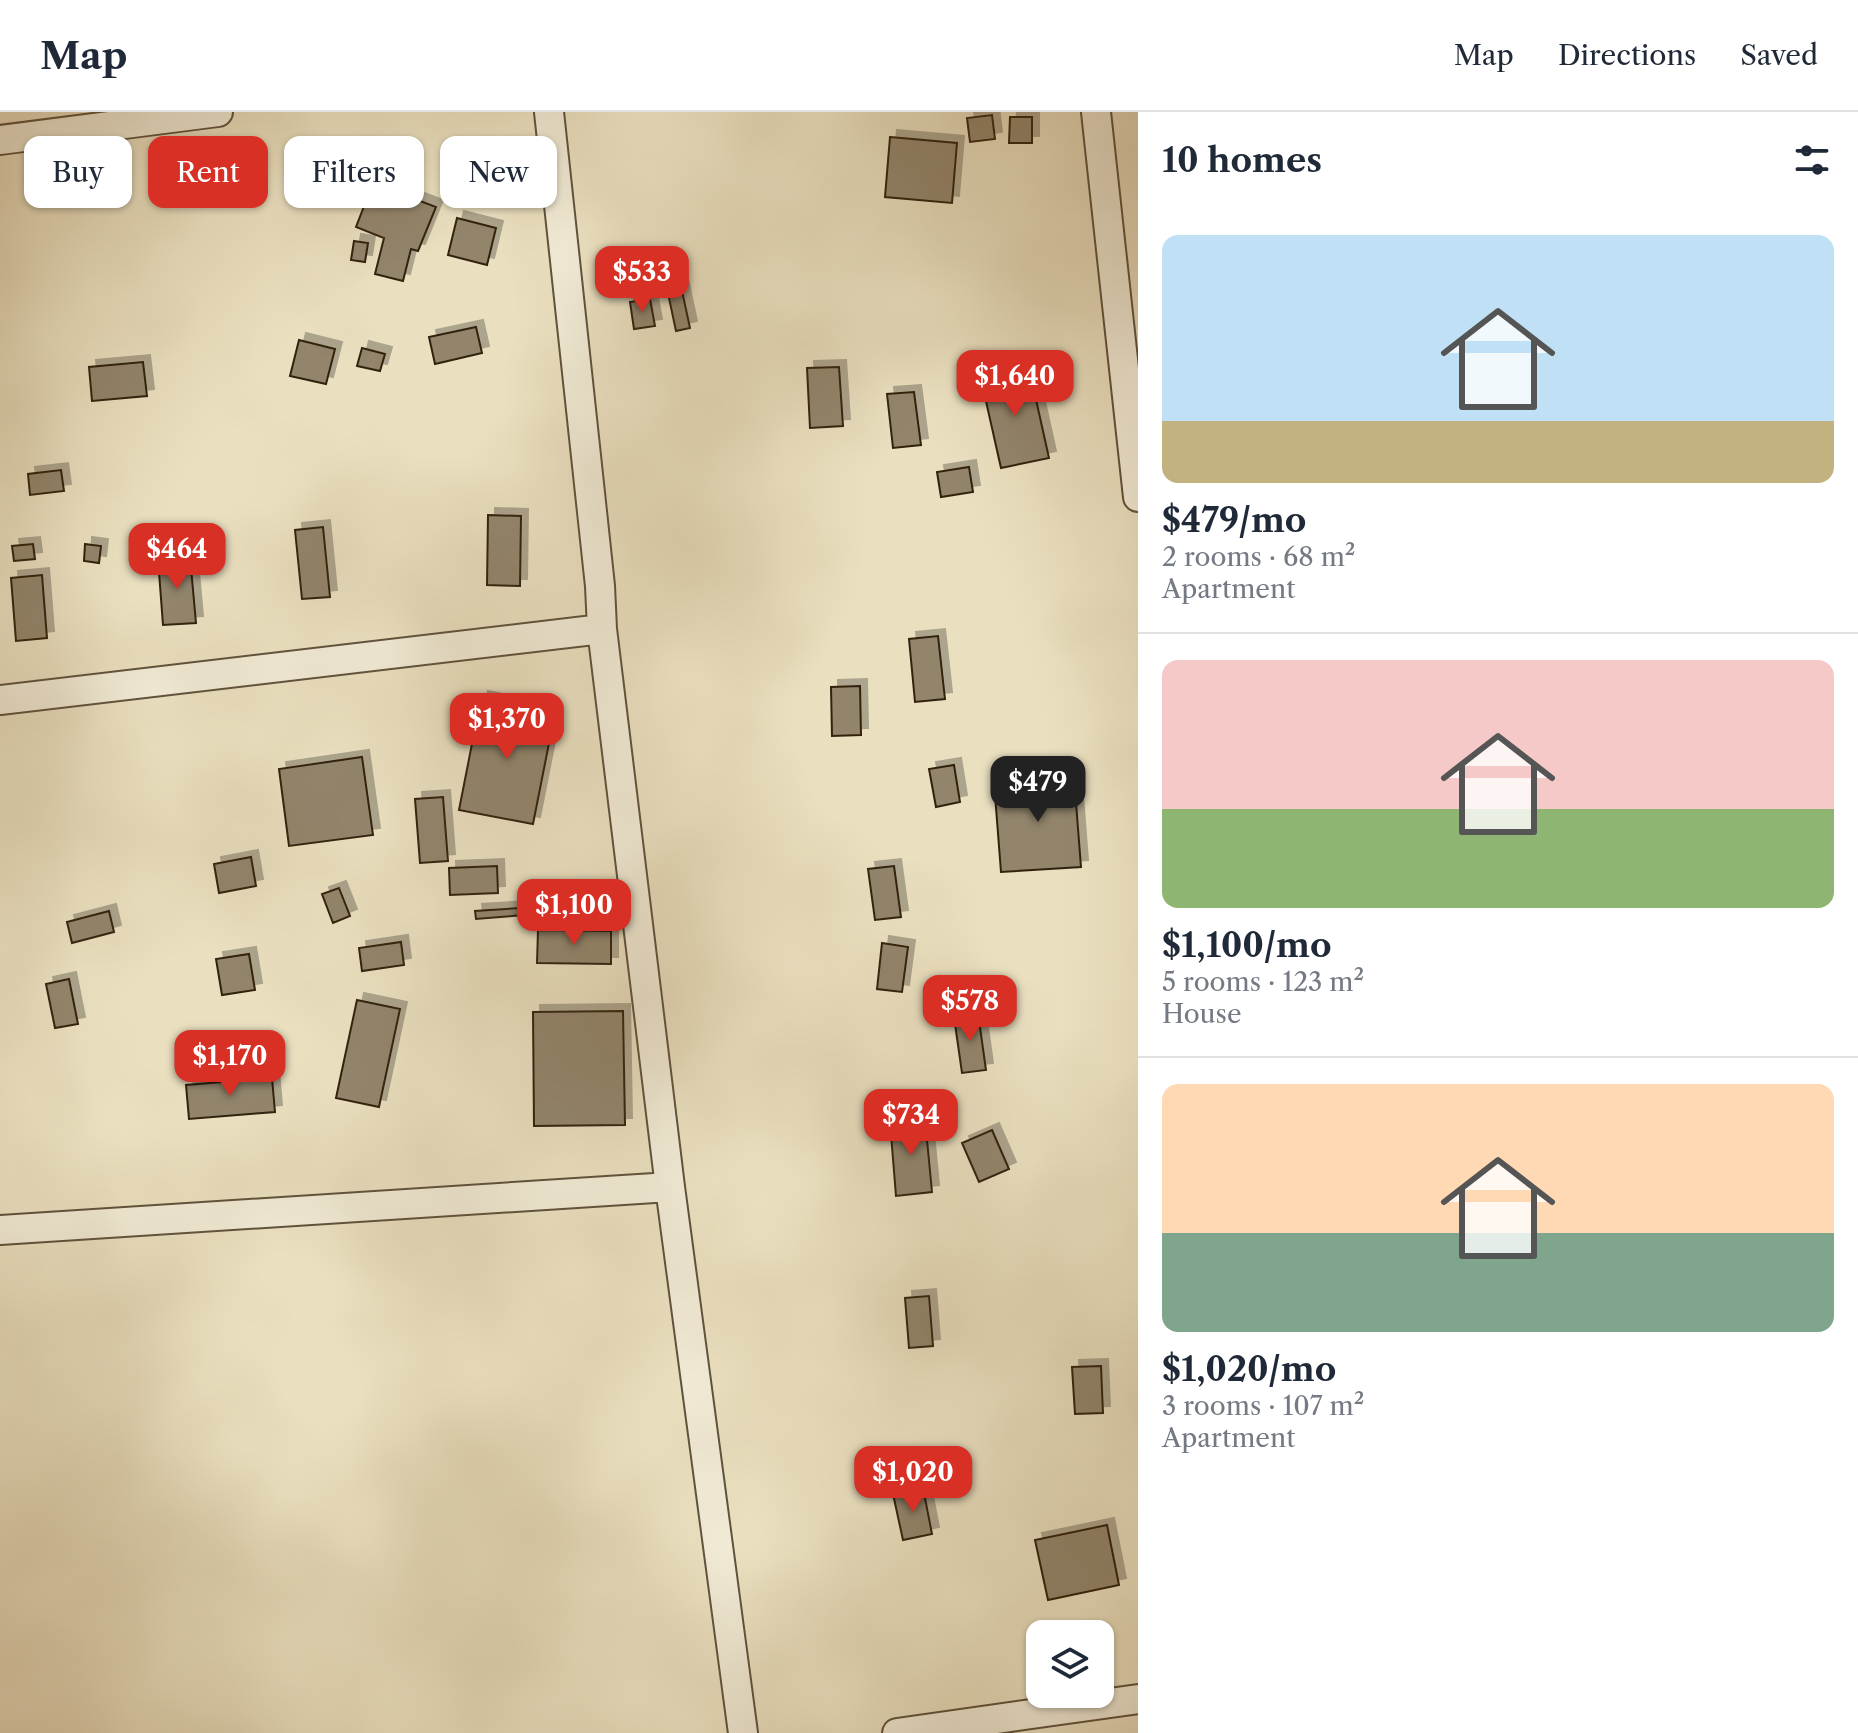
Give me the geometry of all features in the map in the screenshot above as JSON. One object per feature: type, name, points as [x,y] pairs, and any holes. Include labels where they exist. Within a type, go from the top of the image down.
[{"type":"street","points":[[0,140],[218,112]]},
{"type":"street","points":[[549,112],[602,629],[670,1187],[743,1733]]},
{"type":"street","points":[[1096,112],[1138,497]]},
{"type":"street","points":[[0,700],[602,629]]},
{"type":"street","points":[[0,1230],[670,1187]]},
{"type":"street","points":[[897,1733],[1138,1699]]},
{"type":"building","points":[[992,115],[995,139],[970,142],[967,118]]},
{"type":"building","points":[[1010,117],[1032,117],[1032,143],[1009,143]]},
{"type":"building","points":[[890,137],[957,143],[952,203],[885,197]]},
{"type":"building","points":[[424,202],[436,207],[418,251],[411,249],[403,281],[375,274],[384,238],[356,227],[363,208],[424,208]]},
{"type":"building","points":[[457,218],[496,228],[487,265],[448,255]]},
{"type":"building","points":[[354,241],[368,243],[365,262],[351,260]]},
{"type":"building","points":[[679,277],[690,328],[676,331],[665,279]]},
{"type":"building","points":[[650,299],[655,326],[634,329],[630,302]]},
{"type":"building","points":[[476,327],[482,353],[435,364],[429,337]]},
{"type":"building","points":[[299,340],[335,349],[326,384],[290,376]]},
{"type":"building","points":[[362,348],[385,354],[380,371],[357,366]]},
{"type":"building","points":[[143,362],[147,396],[92,401],[89,367]]},
{"type":"building","points":[[839,367],[843,426],[810,428],[807,368]]},
{"type":"building","points":[[1029,368],[1049,458],[1001,468],[981,379]]},
{"type":"building","points":[[914,392],[921,445],[893,448],[887,394]]},
{"type":"building","points":[[969,467],[973,492],[941,497],[937,472]]},
{"type":"building","points":[[61,470],[64,491],[30,495],[28,474]]},
{"type":"building","points":[[488,515],[521,516],[520,586],[487,585]]},
{"type":"building","points":[[323,527],[330,597],[302,599],[295,530]]},
{"type":"building","points":[[33,544],[35,559],[14,561],[12,546]]},
{"type":"building","points":[[85,544],[101,546],[99,563],[84,561]]},
{"type":"building","points":[[190,557],[196,623],[163,625],[158,559]]},
{"type":"building","points":[[42,575],[47,638],[16,641],[11,578]]},
{"type":"building","points":[[938,636],[945,699],[915,702],[909,639]]},
{"type":"building","points":[[860,686],[861,735],[832,736],[831,687]]},
{"type":"building","points":[[481,698],[555,713],[533,824],[459,810]]},
{"type":"building","points":[[362,757],[373,835],[289,846],[279,769]]},
{"type":"building","points":[[954,765],[960,802],[936,807],[929,769]]},
{"type":"building","points":[[1074,777],[1081,867],[1001,872],[994,782]]},
{"type":"building","points":[[443,797],[448,861],[420,863],[415,799]]},
{"type":"building","points":[[251,857],[256,886],[219,893],[214,864]]},
{"type":"building","points":[[497,866],[498,893],[450,895],[449,868]]},
{"type":"building","points":[[894,866],[901,917],[875,920],[868,869]]},
{"type":"building","points":[[339,888],[350,916],[333,923],[322,894]]},
{"type":"building","points":[[535,907],[536,914],[476,919],[475,911]]},
{"type":"building","points":[[109,911],[114,932],[72,943],[67,922]]},
{"type":"building","points":[[538,930],[611,931],[611,964],[537,963]]},
{"type":"building","points":[[401,942],[404,965],[362,971],[359,948]]},
{"type":"building","points":[[882,943],[908,947],[902,992],[877,989]]},
{"type":"building","points":[[249,954],[255,990],[222,995],[216,959]]},
{"type":"building","points":[[69,979],[78,1024],[55,1028],[46,984]]},
{"type":"building","points":[[357,1000],[400,1009],[379,1107],[336,1098]]},
{"type":"building","points":[[623,1011],[625,1125],[534,1126],[533,1012]]},
{"type":"building","points":[[978,1013],[986,1070],[962,1073],[954,1017]]},
{"type":"building","points":[[272,1078],[275,1112],[189,1119],[186,1085]]},
{"type":"building","points":[[925,1119],[932,1192],[896,1196],[890,1122]]},
{"type":"building","points":[[992,1130],[1009,1169],[979,1182],[962,1143]]},
{"type":"building","points":[[929,1296],[933,1346],[909,1348],[905,1298]]},
{"type":"building","points":[[1101,1366],[1103,1413],[1075,1414],[1072,1367]]},
{"type":"building","points":[[923,1488],[932,1534],[903,1540],[893,1494]]},
{"type":"building","points":[[1107,1525],[1119,1585],[1048,1600],[1035,1540]]}]
